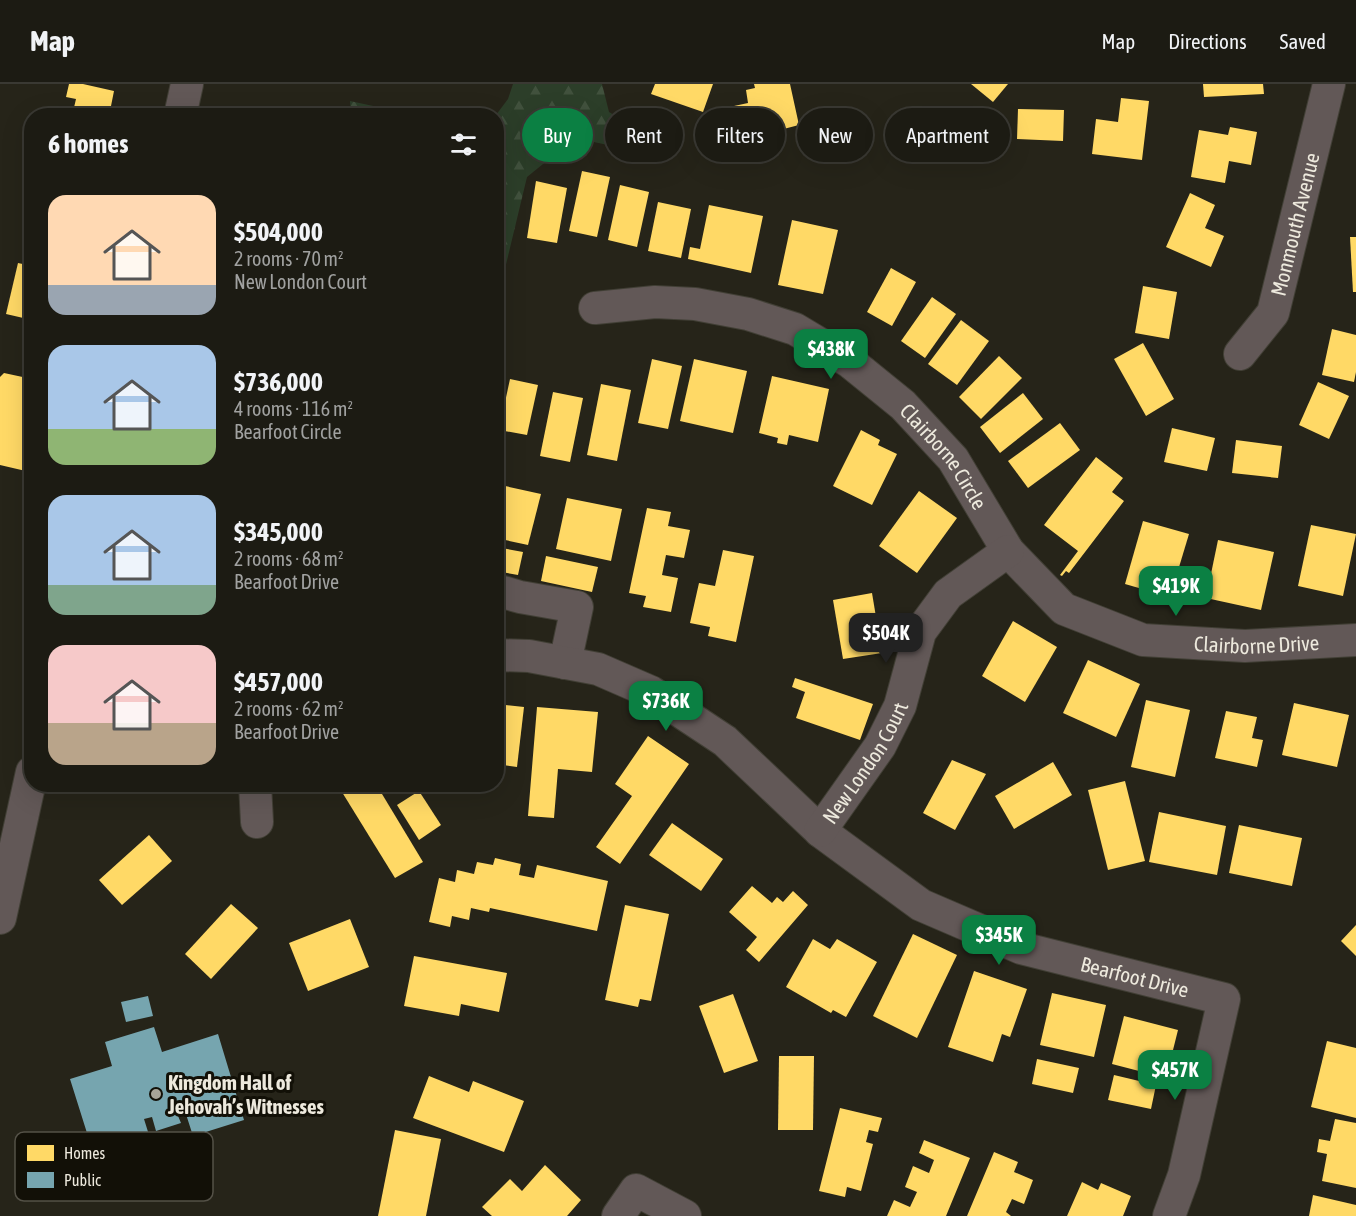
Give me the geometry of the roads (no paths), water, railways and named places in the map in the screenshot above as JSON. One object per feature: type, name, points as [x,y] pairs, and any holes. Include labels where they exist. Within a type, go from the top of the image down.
[{"type":"street","points":[[182,108],[188,84]]},
{"type":"street","name":"Monmouth Avenue","points":[[1240,354],[1272,313],[1329,84]]},
{"type":"street","name":"Clairborne Circle","points":[[595,308],[656,302],[695,304],[748,314],[795,329],[850,362],[903,405],[953,459],[1008,551]]},
{"type":"street","name":"Clairborne Drive","points":[[1008,551],[1064,609],[1143,640],[1245,646],[1356,640]]},
{"type":"street","name":"New London Court","points":[[820,831],[880,746],[900,706],[920,632],[948,594],[1008,551]]},
{"type":"street","points":[[504,592],[577,607],[565,663]]},
{"type":"street","points":[[504,656],[529,656],[598,669],[651,692],[725,741],[820,831]]},
{"type":"street","points":[[0,918],[10,824],[24,791]]},
{"type":"street","points":[[255,792],[257,822]]},
{"type":"street","name":"Bearfoot Drive","points":[[820,831],[921,905],[1021,948],[1224,999],[1184,1175],[1168,1216]]},
{"type":"street","points":[[618,1216],[636,1190],[685,1216]]},
{"type":"place","name":"Kingdom Hall of Jehovah’s Witnesses","points":[[156,1094]]}]
